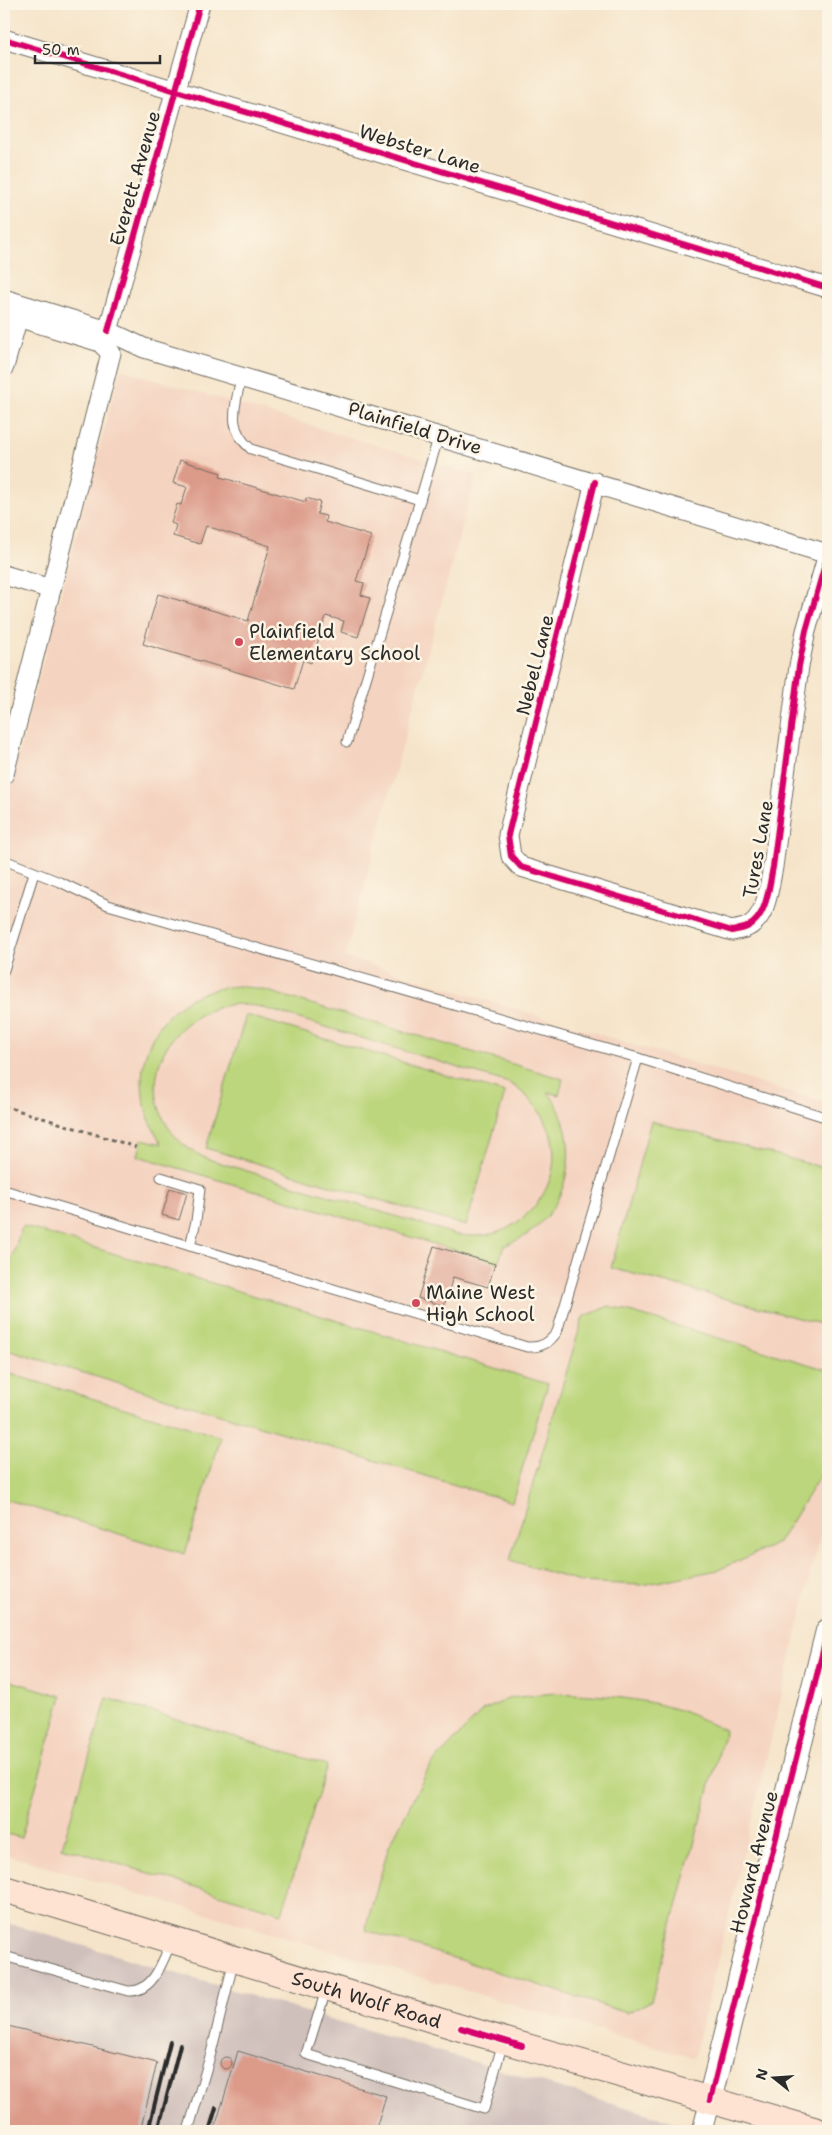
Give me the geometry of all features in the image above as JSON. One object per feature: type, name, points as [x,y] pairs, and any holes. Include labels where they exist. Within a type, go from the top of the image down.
[{"type":"main road","name":"South Wolf Road","points":[[4,1889],[504,2040],[817,2131]]},
{"type":"street","name":"Everett Avenue","points":[[108,331],[200,4]]},
{"type":"street","name":"Webster Lane","points":[[4,38],[828,288]]},
{"type":"street","name":"Plainfield Drive","points":[[4,299],[108,331],[144,348],[439,435],[828,554]]},
{"type":"street","points":[[4,367],[11,315],[100,342],[111,353],[4,774]]},
{"type":"street","name":"Nebel Lane","points":[[511,856],[508,834],[595,482]]},
{"type":"street","name":"Tures Lane","points":[[511,856],[520,867],[732,931],[748,927],[760,914],[766,899],[773,867],[799,666],[806,631],[828,554]]},
{"type":"street","points":[[4,575],[51,590]]},
{"type":"street","name":"Howard Avenue","points":[[702,2131],[828,1630]]},
{"type":"lane","points":[[241,377],[233,421],[240,440],[251,449],[420,500]]},
{"type":"lane","points":[[347,742],[439,435]]},
{"type":"lane","points":[[4,860],[62,883],[108,905],[638,1058],[828,1118]]},
{"type":"lane","points":[[4,970],[34,873]]},
{"type":"lane","points":[[4,1190],[533,1347],[545,1344],[552,1339],[560,1324],[638,1058]]},
{"type":"lane","points":[[161,1177],[200,1189],[196,1222],[190,1246]]},
{"type":"lane","points":[[4,1956],[136,1992],[148,1984],[158,1972],[172,1940]]},
{"type":"lane","points":[[188,2131],[211,2053],[234,1959]]},
{"type":"lane","points":[[327,1987],[306,2054],[484,2109],[504,2040]]},
{"type":"path","points":[[4,1106],[136,1147]]},
{"type":"shaded area","name":"Maine West High School","points":[[120,369],[476,475],[345,957],[828,1104],[828,1503],[694,2058],[4,1854],[4,810]]},
{"type":"shaded area","points":[[4,1922],[706,2131],[4,2131]]},
{"type":"green space","points":[[242,986],[264,990],[563,1079],[559,1095],[548,1092],[559,1109],[568,1147],[568,1167],[563,1186],[555,1204],[543,1220],[528,1234],[504,1246],[498,1263],[138,1156],[142,1139],[162,1144],[148,1117],[142,1090],[144,1064],[152,1039],[166,1018],[186,1001],[212,990]],"holes":[[[236,1004],[257,1006],[509,1083],[525,1095],[537,1108],[547,1124],[552,1140],[554,1157],[551,1175],[544,1192],[533,1208],[516,1223],[495,1233],[471,1236],[457,1235],[208,1159],[182,1143],[165,1121],[157,1097],[158,1072],[166,1048],[182,1028],[206,1012]]]},
{"type":"green space","points":[[246,1015],[505,1093],[466,1226],[206,1148]]},
{"type":"green space","points":[[651,1121],[828,1169],[828,1326],[611,1268]]},
{"type":"green space","points":[[22,1226],[548,1384],[512,1502],[4,1349],[4,1285]]},
{"type":"green space","points":[[609,1306],[828,1370],[828,1459],[826,1466],[778,1543],[718,1570],[641,1585],[580,1582],[510,1560],[583,1317]]},
{"type":"green space","points":[[4,1372],[221,1437],[185,1554],[4,1499]]},
{"type":"green space","points":[[4,1679],[62,1696],[21,1838],[4,1833]]},
{"type":"green space","points":[[554,1693],[602,1696],[666,1706],[693,1715],[725,1730],[651,2001],[627,2013],[365,1930],[389,1846],[430,1766],[482,1711],[510,1698]]},
{"type":"green space","points":[[107,1698],[327,1765],[282,1913],[62,1847]]},
{"type":"building","points":[[180,460],[221,473],[220,477],[306,502],[306,498],[320,502],[317,514],[326,516],[325,522],[371,536],[356,581],[364,583],[361,595],[370,598],[358,637],[341,632],[344,621],[326,616],[311,663],[303,660],[294,689],[143,644],[158,594],[248,621],[270,546],[206,526],[200,544],[173,536],[176,525],[171,523],[177,504],[181,505],[187,487],[173,483]]},
{"type":"building","points":[[170,1188],[187,1193],[179,1220],[162,1215]]},
{"type":"building","points":[[434,1246],[495,1264],[488,1287],[453,1277],[444,1306],[418,1298]]},
{"type":"building","points":[[4,2025],[157,2063],[140,2131],[4,2131]]},
{"type":"building","points":[[238,2051],[386,2096],[375,2131],[214,2131]]},
{"type":"building","points":[[226,2057],[232,2063],[226,2069],[220,2063]]},
{"type":"railway","points":[[148,2131],[170,2042]]},
{"type":"railway","points":[[158,2131],[180,2045]]},
{"type":"railway","points":[[209,2131],[216,2108]]},
{"type":"cycle path","points":[[108,331],[200,4]]},
{"type":"cycle path","points":[[4,39],[828,288]]},
{"type":"cycle path","points":[[595,482],[508,835],[511,856],[521,867],[732,931],[745,928],[754,923],[763,909],[768,892],[773,867],[799,666],[806,631],[828,554]]},
{"type":"cycle path","points":[[710,2100],[828,1631]]},
{"type":"cycle path","points":[[461,2028],[522,2046]]},
{"type":"place","name":"Plainfield Elementary School","points":[[239,642]]},
{"type":"place","name":"Maine West High School","points":[[416,1303]]}]
